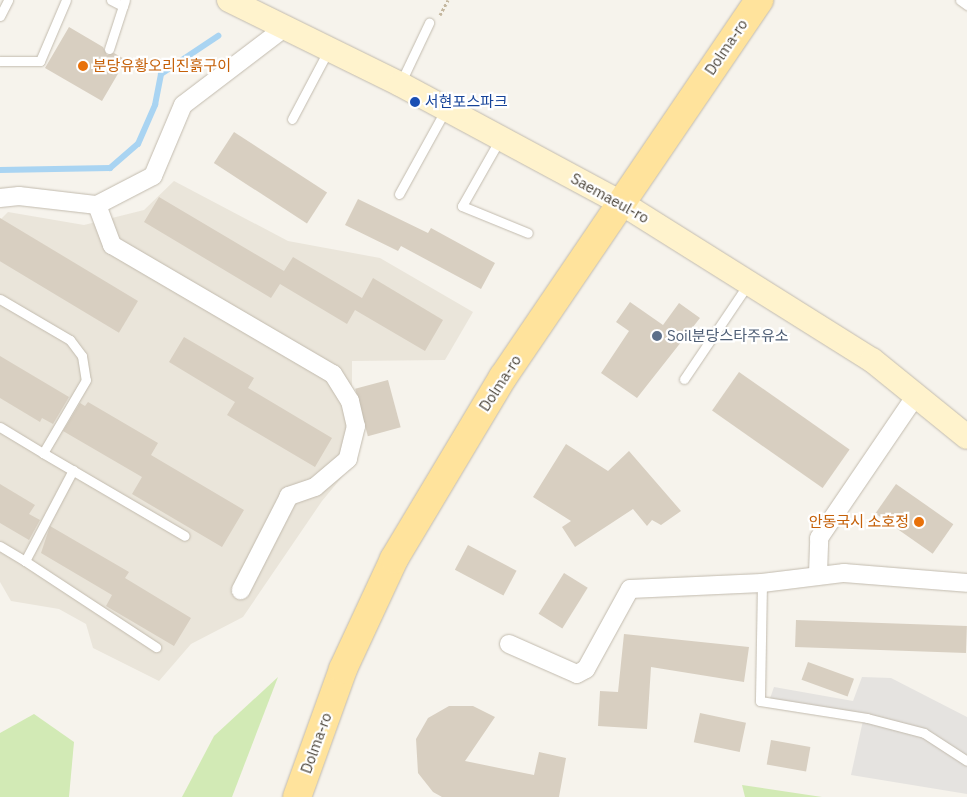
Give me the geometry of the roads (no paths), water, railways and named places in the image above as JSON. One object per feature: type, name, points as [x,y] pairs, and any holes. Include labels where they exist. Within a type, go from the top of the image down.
[{"type":"main road","name":"Dolma-ro","points":[[297,797],[343,668],[394,558],[502,377],[623,204],[759,0]]},
{"type":"street","name":"Saemaeul-ro","points":[[229,0],[328,51],[400,84],[623,204],[750,282],[917,394],[967,437]]},
{"type":"street","points":[[0,198],[19,196],[97,205],[154,176],[183,105],[284,28]]},
{"type":"street","points":[[97,205],[112,245],[333,374],[350,401],[356,426],[348,460],[315,487],[289,496],[241,590]]},
{"type":"street","points":[[818,574],[818,538],[917,394]]},
{"type":"street","points":[[509,644],[577,674],[586,670],[630,589],[762,583],[818,574],[967,583]]},
{"type":"lane","points":[[0,16],[8,0]]},
{"type":"lane","points":[[0,61],[40,61],[66,0]]},
{"type":"lane","points":[[109,50],[124,3],[111,0]]},
{"type":"lane","points":[[960,0],[967,5]]},
{"type":"lane","points":[[400,84],[429,23]]},
{"type":"lane","points":[[292,119],[328,51]]},
{"type":"lane","points":[[399,194],[446,109]]},
{"type":"lane","points":[[501,138],[462,206],[528,233]]},
{"type":"lane","points":[[684,379],[750,282]]},
{"type":"lane","points":[[0,299],[70,340],[82,356],[86,380],[43,453]]},
{"type":"lane","points":[[0,427],[185,536]]},
{"type":"lane","points":[[25,561],[73,470]]},
{"type":"lane","points":[[0,546],[156,647]]},
{"type":"lane","points":[[762,583],[760,701],[866,718],[924,733],[967,760]]},
{"type":"waterway","points":[[0,170],[110,168],[138,144],[155,105],[161,74],[218,36]]},
{"type":"place","name":"분당유황오리진흙구이","points":[[83,66]]},
{"type":"place","name":"서현포스파크","points":[[415,102]]},
{"type":"place","name":"Soil분당스타주유소","points":[[657,336]]},
{"type":"place","name":"안동국시 소호정","points":[[919,522]]}]
